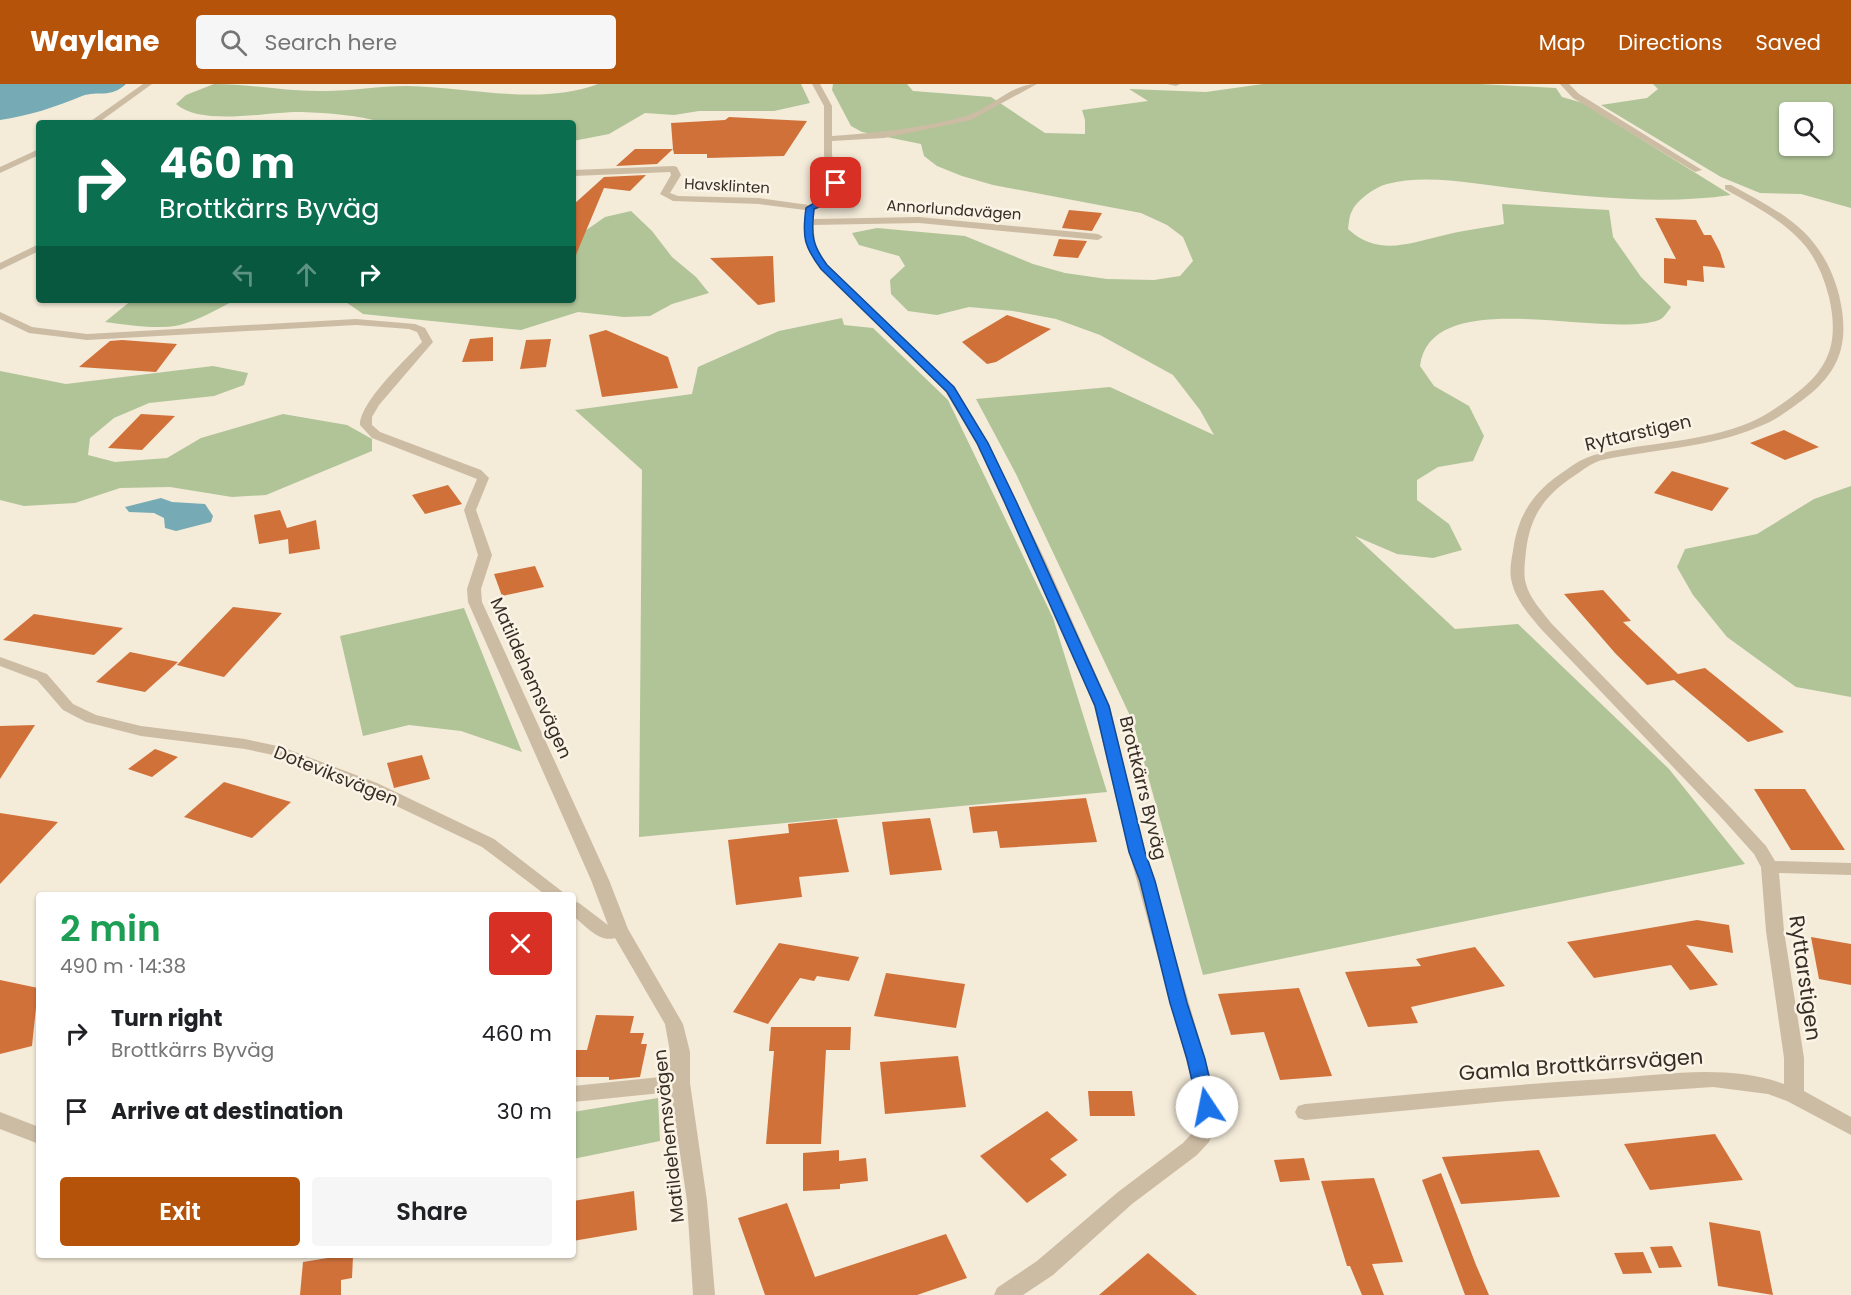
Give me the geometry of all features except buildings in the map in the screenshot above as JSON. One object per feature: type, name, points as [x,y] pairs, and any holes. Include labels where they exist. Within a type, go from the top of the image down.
[{"type":"street","points":[[96,120],[148,84]]},
{"type":"street","points":[[809,215],[827,201],[836,190],[830,168],[827,139],[828,106],[816,84]]},
{"type":"street","points":[[827,139],[884,135],[968,118],[978,115],[1009,94],[1033,84]]},
{"type":"street","points":[[1171,84],[1176,84]]},
{"type":"street","points":[[1564,84],[1576,96],[1698,170]]},
{"type":"street","points":[[0,170],[36,153]]},
{"type":"street","name":"Havsklinten","points":[[576,173],[674,169],[676,175],[665,194],[676,199],[759,201],[809,215]]},
{"type":"street","name":"Ryttarstigen","points":[[1728,187],[1811,243],[1825,267],[1844,315],[1839,342],[1828,371],[1808,391],[1778,412],[1755,424],[1729,432],[1591,460],[1563,476],[1530,508],[1519,539],[1519,584],[1534,610],[1562,643],[1740,828],[1760,850],[1770,867],[1775,931],[1794,1058],[1794,1095]]},
{"type":"street","name":"Annorlundavägen","points":[[809,215],[919,220],[1098,237]]},
{"type":"street","name":"Brottkärrs Byväg","points":[[809,215],[807,231],[815,257],[950,389],[958,401],[982,443],[1039,562],[1102,706],[1137,852],[1204,1089],[1209,1119],[1202,1136],[1190,1149],[1125,1198],[1045,1268],[1005,1295]]},
{"type":"street","points":[[0,267],[36,249]]},
{"type":"street","name":"Matildehemsvägen","points":[[0,315],[29,330],[87,337],[328,322],[396,325],[421,330],[428,342],[374,403],[364,424],[376,435],[477,473],[483,478],[470,510],[484,555],[474,589],[475,602],[600,880],[619,930],[674,1024],[680,1052],[680,1083],[697,1201],[704,1295]]},
{"type":"street","name":"Doteviksvägen","points":[[0,661],[42,677],[68,707],[91,719],[140,730],[244,744],[282,752],[371,787],[488,843],[555,892]]},
{"type":"street","points":[[1770,867],[1851,869]]},
{"type":"street","points":[[576,909],[608,934],[619,930]]},
{"type":"street","name":"Gamla Brottkärrsvägen","points":[[1305,1112],[1677,1080],[1713,1079],[1769,1086],[1794,1095],[1851,1127]]},
{"type":"street","points":[[576,1094],[680,1083]]},
{"type":"street","points":[[0,1120],[36,1135]]},
{"type":"green space","points":[[214,84],[310,91],[407,86],[528,95],[553,94],[598,84],[801,84],[810,103],[774,111],[699,111],[674,115],[645,113],[609,134],[576,140],[576,120],[374,120],[302,112],[236,116],[202,115],[176,104],[186,95]]},
{"type":"green space","points":[[833,84],[907,84],[913,91],[991,97],[1045,133],[1085,134],[1082,110],[1148,101],[1129,89],[1206,92],[1263,84],[1480,84],[1556,88],[1562,97],[1583,103],[1731,195],[1653,200],[1626,199],[1454,181],[1403,181],[1382,186],[1362,198],[1351,213],[1348,229],[1359,238],[1371,243],[1395,246],[1504,224],[1502,204],[1609,210],[1613,237],[1641,277],[1671,307],[1659,320],[1633,324],[1523,319],[1486,320],[1454,326],[1431,341],[1420,366],[1434,386],[1469,406],[1484,436],[1473,461],[1438,467],[1417,480],[1417,500],[1449,524],[1462,550],[1433,558],[1397,554],[1355,536],[1455,629],[1518,624],[1669,769],[1745,864],[1203,975],[1133,722],[1016,474],[976,399],[1110,387],[1214,435],[1200,410],[1173,375],[1100,335],[1056,319],[1013,311],[969,307],[937,315],[908,311],[891,294],[890,280],[905,266],[899,256],[859,245],[852,233],[877,228],[965,236],[1033,264],[1065,273],[1107,279],[1154,280],[1180,276],[1193,261],[1183,237],[1167,225],[1141,213],[993,185],[962,176],[937,166],[924,156],[921,144],[862,132],[851,126],[832,90]]},
{"type":"green space","points":[[1653,84],[1851,84],[1851,208],[1801,194],[1760,193],[1721,177],[1601,105],[1647,98],[1658,89]]},
{"type":"green space","points":[[631,211],[652,231],[672,257],[696,277],[709,293],[672,304],[650,316],[624,317],[578,312],[521,330],[363,314],[347,303],[576,303],[576,237],[605,217]]},
{"type":"green space","points":[[128,303],[229,303],[180,325],[152,327],[105,322]]},
{"type":"green space","points":[[842,318],[844,325],[873,328],[948,400],[1053,618],[1107,792],[639,837],[642,470],[575,410],[692,394],[698,367],[779,331]]},
{"type":"green space","points":[[213,366],[248,373],[244,385],[214,396],[149,403],[114,418],[90,438],[88,455],[115,462],[167,458],[201,438],[283,414],[347,425],[372,439],[372,451],[266,495],[232,497],[170,487],[120,488],[75,503],[24,506],[0,500],[0,371],[66,384]]},
{"type":"green space","points":[[1851,486],[1851,697],[1796,687],[1727,637],[1693,595],[1677,567],[1685,549],[1757,534],[1814,499]]},
{"type":"green space","points":[[464,608],[522,752],[461,731],[409,725],[363,736],[340,636]]},
{"type":"green space","points":[[658,1098],[660,1141],[576,1158],[576,1112]]},
{"type":"water","points":[[0,84],[126,84],[109,93],[88,94],[42,111],[0,120]]},
{"type":"water","points":[[161,498],[172,502],[205,504],[213,516],[211,522],[176,531],[165,528],[164,518],[154,513],[129,512],[125,507]]},
{"type":"route","points":[[836,183],[836,190],[827,201],[810,208],[807,231],[811,250],[824,267],[950,389],[958,401],[982,443],[1039,562],[1102,706],[1137,852],[1196,1059],[1207,1107]]}]
